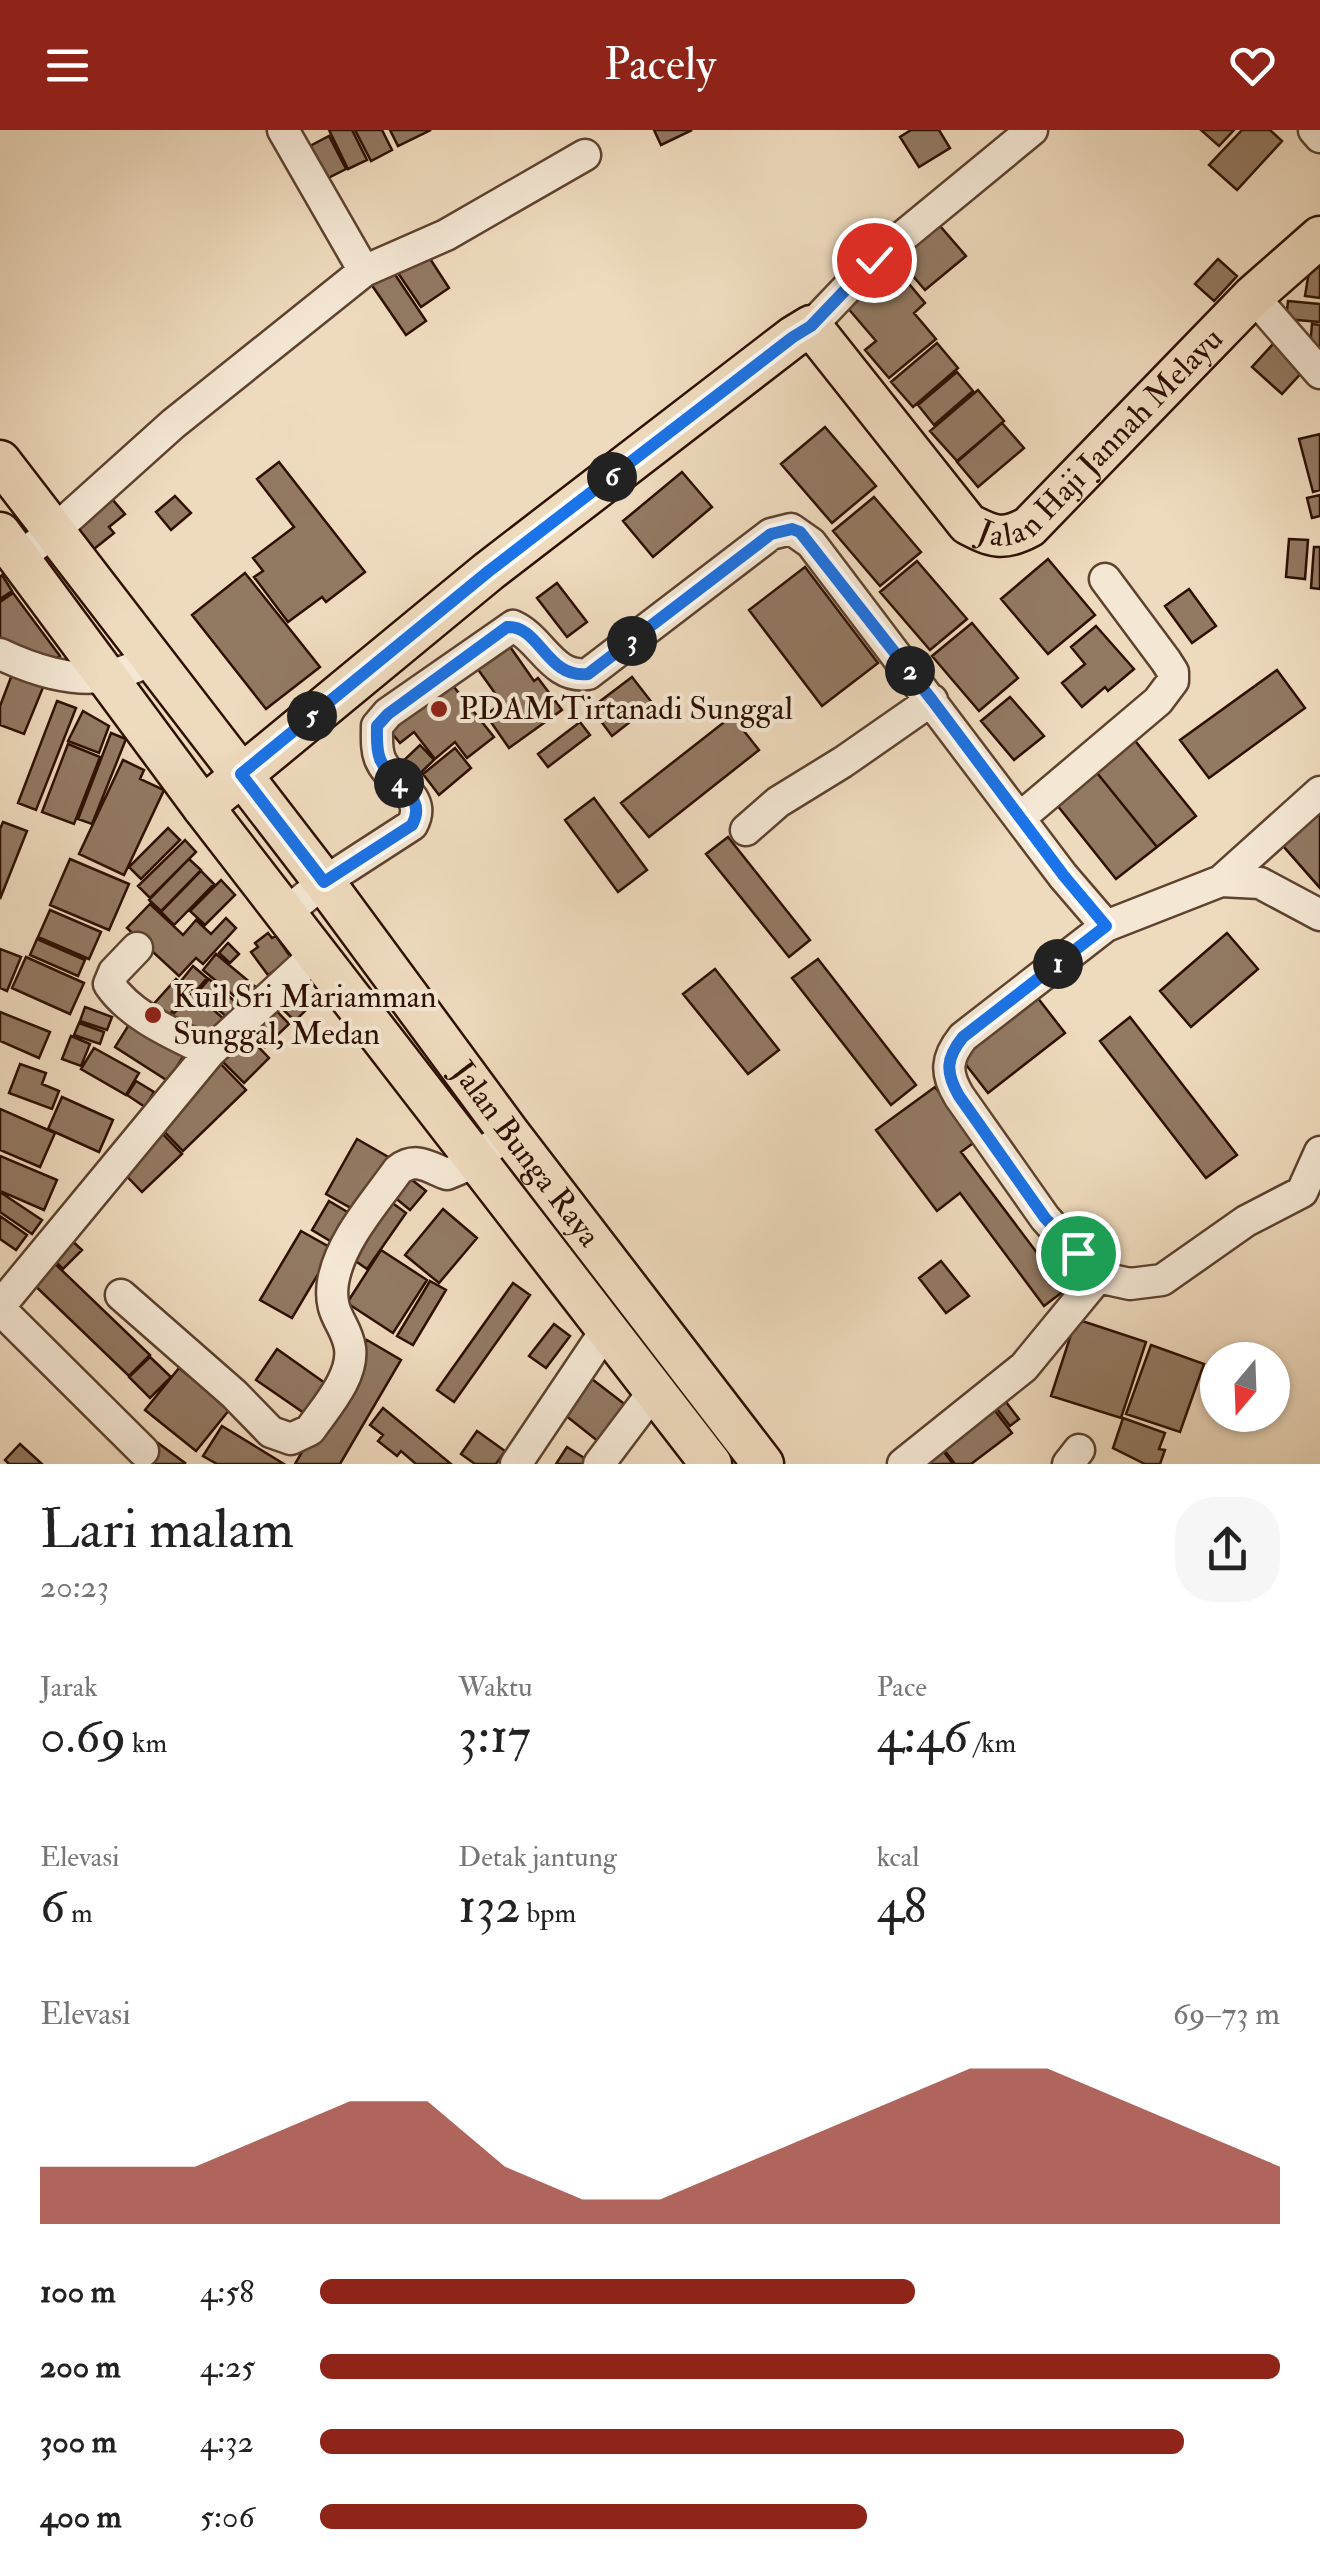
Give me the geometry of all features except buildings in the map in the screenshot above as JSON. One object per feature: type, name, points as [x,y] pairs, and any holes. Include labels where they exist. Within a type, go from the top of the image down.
[{"type":"main road","name":"Jalan Haji Jannah Melayu","points":[[811,326],[968,524],[998,536],[1012,536],[1028,526],[1252,296],[1320,237]]},
{"type":"main road","points":[[204,807],[489,571],[811,326]]},
{"type":"main road","name":"Jalan Bunga Raya","points":[[0,461],[763,1464]]},
{"type":"main road","name":"Jalan Bunga Raya","points":[[10,545],[204,807],[710,1464]]},
{"type":"street","points":[[283,130],[364,272]]},
{"type":"street","points":[[811,326],[874,260],[1032,130]]},
{"type":"street","points":[[1314,130],[1320,137]]},
{"type":"street","points":[[10,545],[54,531],[172,424],[364,272],[446,235],[585,155]]},
{"type":"street","points":[[1252,296],[1320,373]]},
{"type":"street","points":[[286,912],[324,882],[412,825],[418,814],[417,803],[380,761],[377,726],[388,714],[507,627],[524,632],[563,671],[575,676],[588,674],[780,530],[792,529],[811,543],[1106,926]]},
{"type":"street","points":[[1021,817],[1158,701],[1173,681],[1166,661],[1105,579]]},
{"type":"street","points":[[0,654],[32,669],[106,677],[153,660]]},
{"type":"street","points":[[746,830],[778,802],[932,700]]},
{"type":"street","points":[[1222,882],[1320,792]]},
{"type":"street","points":[[1276,830],[1275,844],[1284,881],[1314,910]]},
{"type":"street","points":[[1314,910],[1260,883],[1222,882],[1106,926],[963,1037],[952,1051],[948,1068],[959,1096],[1045,1218],[1098,1278],[1130,1284],[1162,1280],[1246,1221],[1311,1193],[1320,1152]]},
{"type":"street","points":[[137,948],[114,972],[109,984],[116,994],[163,1028],[210,1052]]},
{"type":"street","points":[[142,1452],[0,1307],[210,1052],[317,952]]},
{"type":"street","points":[[122,1294],[271,1432],[280,1438],[302,1436],[310,1430],[346,1371],[350,1348],[333,1311],[332,1285],[340,1254],[406,1164],[415,1161],[446,1174],[510,1134]]},
{"type":"street","points":[[902,1464],[1024,1367],[1098,1278]]},
{"type":"street","points":[[516,1464],[606,1330]]},
{"type":"street","points":[[599,1464],[654,1392]]},
{"type":"place","name":"PDAM Tirtanadi Sunggal","points":[[439,709]]},
{"type":"place","name":"Kuil Sri Mariamman Sunggal, Medan","points":[[153,1015]]},
{"type":"route","points":[[874,260],[811,326],[489,571],[241,774],[324,882],[412,825],[418,814],[417,803],[380,761],[377,726],[388,714],[507,627],[524,632],[563,671],[575,676],[588,674],[771,534],[792,529],[800,532],[1106,926],[963,1037],[952,1051],[948,1068],[959,1096],[1045,1218],[1078,1253]]}]
